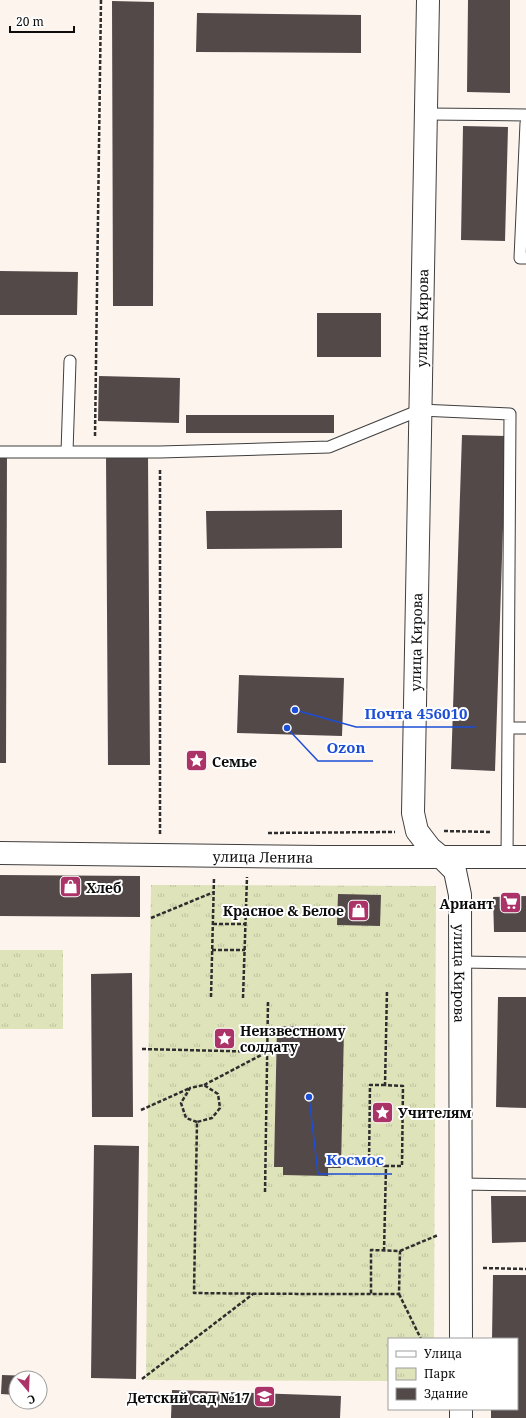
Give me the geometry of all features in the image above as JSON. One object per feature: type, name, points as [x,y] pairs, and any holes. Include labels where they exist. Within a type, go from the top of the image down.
[{"type":"street","name":"улица Кирова","points":[[428,0],[413,813],[417,831],[430,848],[442,857],[455,872],[460,895],[461,1338]]},
{"type":"street","name":"улица Ленина","points":[[0,853],[517,857]]},
{"type":"lane","points":[[426,114],[526,115]]},
{"type":"lane","points":[[526,123],[520,258],[526,258]]},
{"type":"lane","points":[[67,452],[70,361]]},
{"type":"lane","points":[[0,452],[160,452],[330,447],[420,410],[510,414],[508,728],[517,857]]},
{"type":"lane","points":[[508,728],[526,728]]},
{"type":"lane","points":[[460,962],[526,963]]},
{"type":"lane","points":[[460,1184],[526,1185]]},
{"type":"path","points":[[94,452],[101,0]]},
{"type":"path","points":[[160,452],[160,834]]},
{"type":"path","points":[[417,831],[495,832]]},
{"type":"path","points":[[243,998],[247,870]]},
{"type":"path","points":[[211,997],[214,877]]},
{"type":"path","points":[[151,918],[214,892]]},
{"type":"path","points":[[213,924],[245,924]]},
{"type":"path","points":[[212,950],[245,950]]},
{"type":"path","points":[[386,1085],[387,990]]},
{"type":"path","points":[[265,1192],[268,1001]]},
{"type":"path","points":[[142,1049],[267,1052]]},
{"type":"path","points":[[141,1110],[190,1088],[204,1086],[267,1052]]},
{"type":"path","points":[[370,1084],[386,1085],[402,1086],[402,1166],[369,1166],[370,1084]]},
{"type":"path","points":[[190,1088],[181,1103],[186,1118],[197,1122],[212,1118],[220,1108],[218,1094],[204,1086]]},
{"type":"path","points":[[197,1122],[194,1293],[399,1294]]},
{"type":"path","points":[[384,1250],[386,1166]]},
{"type":"path","points":[[371,1294],[371,1250],[400,1251],[438,1235]]},
{"type":"path","points":[[400,1251],[399,1294],[421,1338]]},
{"type":"path","points":[[461,1268],[526,1269]]},
{"type":"path","points":[[142,1379],[253,1294]]},
{"type":"green space","points":[[151,885],[436,886],[434,1338],[388,1338],[388,1381],[146,1380]]},
{"type":"green space","points":[[0,950],[63,950],[63,1029],[0,1029]]},
{"type":"building","points":[[468,0],[510,0],[510,93],[467,92]]},
{"type":"building","points":[[112,1],[154,2],[153,306],[113,306]]},
{"type":"building","points":[[197,13],[361,15],[361,53],[196,52]]},
{"type":"building","points":[[463,126],[508,127],[505,241],[461,240]]},
{"type":"building","points":[[0,271],[78,272],[77,315],[0,315]]},
{"type":"building","points":[[317,313],[381,313],[381,357],[317,357]]},
{"type":"building","points":[[99,376],[180,378],[179,423],[98,421]]},
{"type":"building","points":[[186,415],[334,415],[334,433],[186,433]]},
{"type":"building","points":[[462,435],[506,436],[495,771],[451,769]]},
{"type":"building","points":[[0,451],[7,451],[6,763],[0,763]]},
{"type":"building","points":[[106,455],[148,455],[150,765],[108,765]]},
{"type":"building","points":[[342,510],[342,548],[207,549],[206,511]]},
{"type":"building","points":[[239,675],[344,678],[342,736],[237,733]]},
{"type":"building","points":[[0,875],[140,876],[140,917],[0,916]]},
{"type":"building","name":"Красное & Белое","points":[[338,894],[381,895],[380,926],[337,925]]},
{"type":"building","points":[[526,896],[526,932],[494,932],[493,897]]},
{"type":"building","points":[[132,973],[133,1117],[92,1117],[91,974]]},
{"type":"building","points":[[498,997],[526,997],[526,1108],[496,1107]]},
{"type":"building","points":[[277,1026],[344,1028],[341,1168],[328,1168],[328,1176],[283,1175],[283,1167],[274,1167]]},
{"type":"building","points":[[94,1145],[139,1146],[136,1379],[91,1378]]},
{"type":"building","points":[[491,1196],[526,1196],[526,1242],[492,1243]]},
{"type":"building","points":[[493,1275],[526,1275],[526,1418],[491,1418],[491,1410],[518,1410],[518,1338],[492,1338]]},
{"type":"building","points":[[2,1375],[8,1375],[8,1394],[1,1394]]},
{"type":"building","points":[[172,1390],[341,1396],[340,1418],[171,1418]]},
{"type":"place","name":"Почта 456010","points":[[295,710]]},
{"type":"place","name":"Ozon","points":[[287,728]]},
{"type":"place","name":"Семье","points":[[196,761]]},
{"type":"place","name":"Хлеб","points":[[71,887]]},
{"type":"place","name":"Ариант","points":[[510,903]]},
{"type":"place","name":"Красное & Белое","points":[[359,910]]},
{"type":"place","name":"Неизвестному солдату","points":[[225,1038]]},
{"type":"place","name":"Космос","points":[[309,1097]]},
{"type":"place","name":"Учителям","points":[[383,1112]]},
{"type":"place","name":"Детский сад №17","points":[[265,1397]]}]
